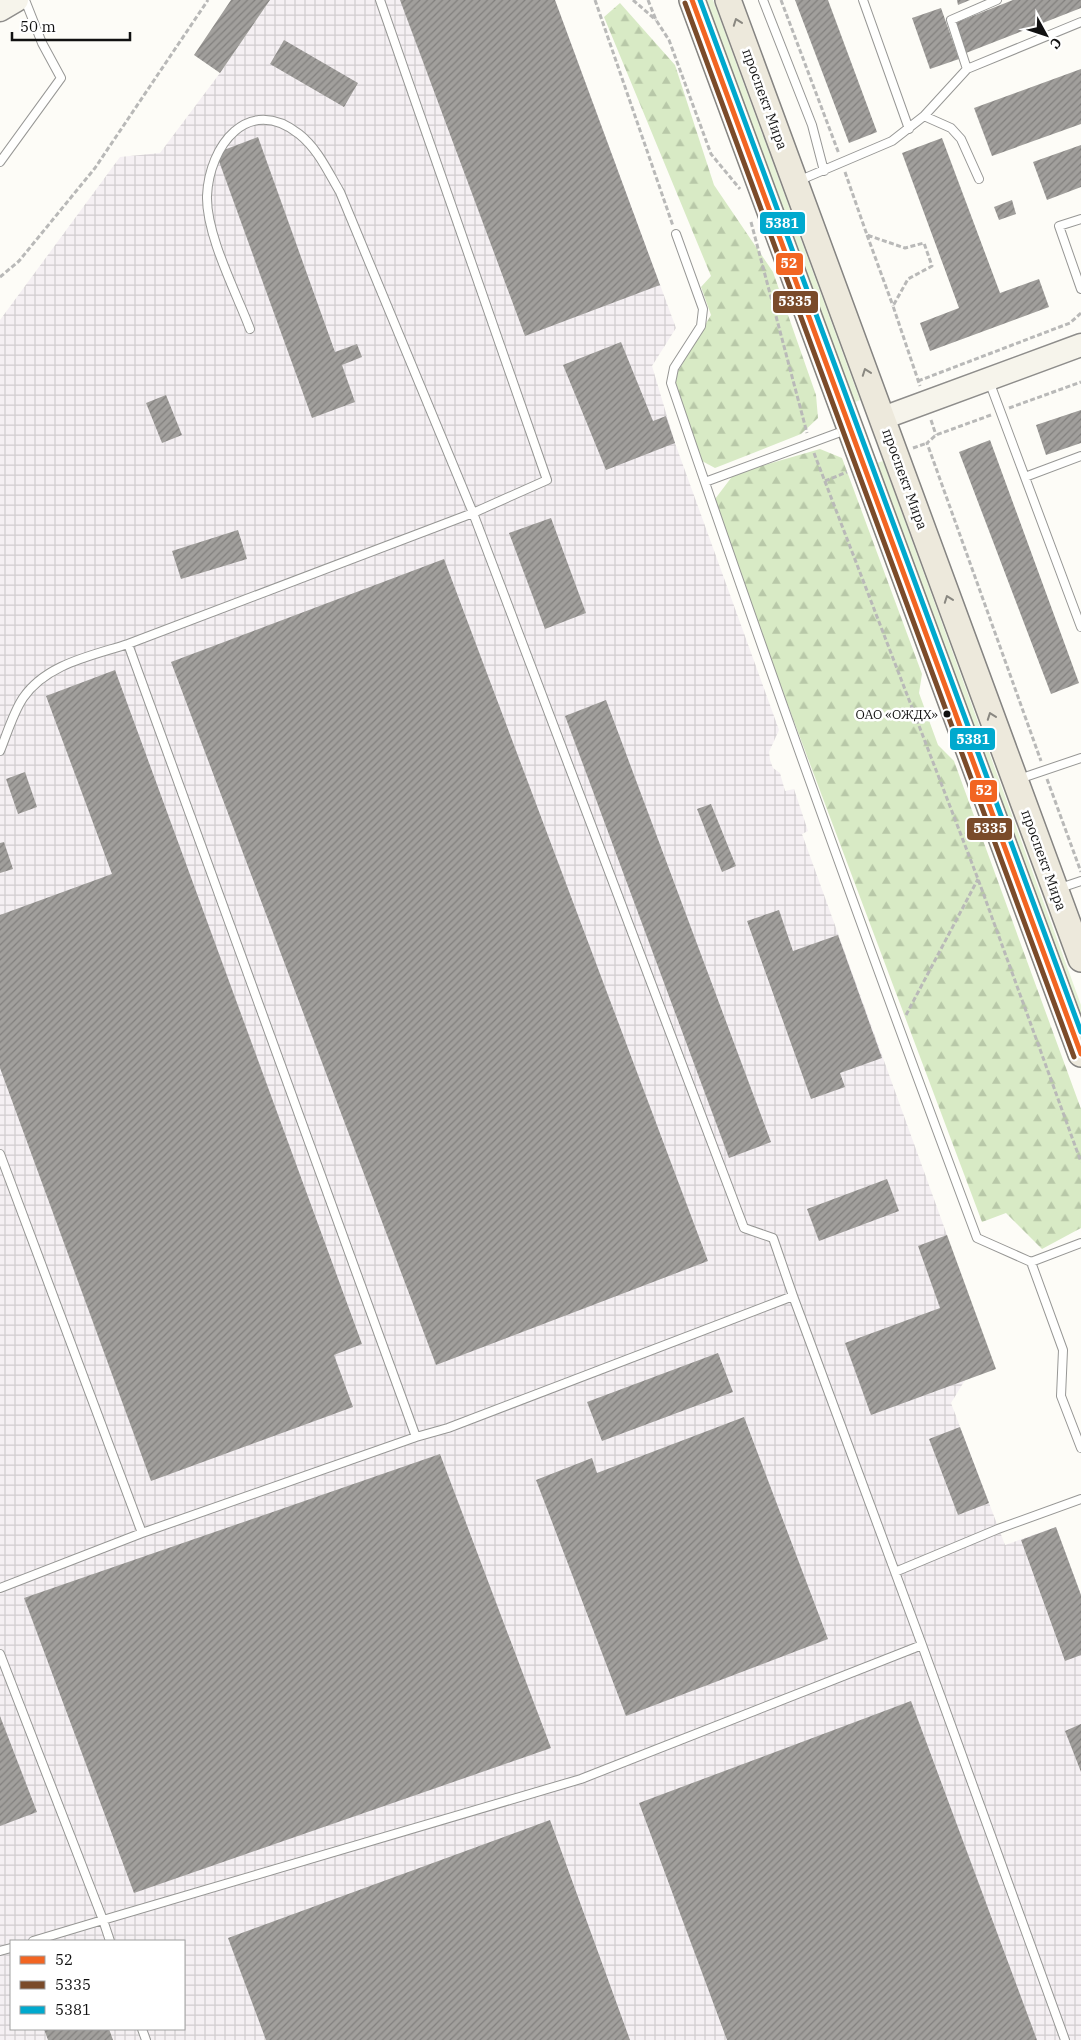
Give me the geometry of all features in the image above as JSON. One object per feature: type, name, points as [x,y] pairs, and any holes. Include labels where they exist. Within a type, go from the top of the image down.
[{"type":"main road","points":[[692,0],[852,428],[1081,1054]]},
{"type":"main road","name":"проспект Мира","points":[[728,0],[1081,959]]},
{"type":"main road","points":[[852,428],[883,418]]},
{"type":"street","points":[[0,10],[17,0]]},
{"type":"street","points":[[883,418],[1081,345]]},
{"type":"lane","points":[[0,162],[61,78],[42,43],[25,0]]},
{"type":"lane","points":[[0,751],[23,699],[36,682],[52,670],[128,644],[473,513],[547,480],[380,0]]},
{"type":"lane","points":[[763,0],[812,126],[824,171]]},
{"type":"lane","points":[[862,0],[909,129]]},
{"type":"lane","points":[[967,69],[950,20],[997,0]]},
{"type":"lane","points":[[796,182],[892,141],[924,116],[967,69],[1081,22]]},
{"type":"lane","points":[[924,116],[950,128],[961,139],[979,179]]},
{"type":"lane","points":[[250,329],[210,228],[207,196],[213,162],[225,140],[239,127],[258,118],[278,122],[299,134],[316,151],[340,192],[473,513],[744,1228],[773,1238],[792,1296],[922,1644],[1065,2040]]},
{"type":"lane","points":[[1081,219],[1059,226],[1081,289]]},
{"type":"lane","points":[[676,234],[703,309],[701,326],[674,368],[672,383],[705,482],[899,1029],[977,1238],[1031,1262],[1081,1243]]},
{"type":"lane","points":[[988,379],[1081,627]]},
{"type":"lane","points":[[705,482],[852,428]]},
{"type":"lane","points":[[1025,477],[1081,456]]},
{"type":"lane","points":[[128,644],[416,1437]]},
{"type":"lane","points":[[1015,781],[1081,758]]},
{"type":"lane","points":[[1055,890],[1081,881]]},
{"type":"lane","points":[[0,1154],[142,1533]]},
{"type":"lane","points":[[1031,1262],[1063,1350],[1061,1396],[1081,1448]]},
{"type":"lane","points":[[0,1588],[142,1533],[457,1424],[792,1296]]},
{"type":"lane","points":[[895,1572],[998,1529],[1081,1499]]},
{"type":"lane","points":[[36,1940],[581,1779],[922,1644]]},
{"type":"lane","points":[[0,1654],[110,1940]]},
{"type":"path","points":[[0,277],[19,261],[95,168],[208,0]]},
{"type":"path","points":[[595,0],[676,234]]},
{"type":"path","points":[[633,0],[656,20]]},
{"type":"path","points":[[648,0],[656,20],[669,40],[712,154],[743,193],[736,175]]},
{"type":"path","points":[[782,0],[840,157]]},
{"type":"path","points":[[844,168],[921,389]]},
{"type":"path","points":[[748,213],[807,435]]},
{"type":"path","points":[[867,235],[905,248],[924,243],[932,266],[908,279],[893,306]]},
{"type":"path","points":[[918,381],[1070,323],[1081,313]]},
{"type":"path","points":[[907,450],[927,443],[936,435],[1081,382]]},
{"type":"path","points":[[928,413],[936,435]]},
{"type":"path","points":[[927,443],[1042,766]]},
{"type":"path","points":[[812,447],[978,879],[1081,1162]]},
{"type":"path","points":[[825,481],[853,470]]},
{"type":"path","points":[[1046,775],[1081,872]]},
{"type":"path","points":[[899,1029],[978,879]]},
{"type":"shaded area","points":[[270,0],[555,0],[676,328],[652,366],[675,443],[779,730],[769,752],[770,760],[773,768],[780,773],[785,791],[794,789],[808,831],[802,834],[947,1235],[965,1380],[951,1403],[1005,1545],[1056,1527],[1081,1595],[1081,2040],[0,2040],[0,320],[120,157],[160,153],[220,73]]},
{"type":"green space","points":[[705,0],[713,0],[860,400],[853,403]]},
{"type":"green space","points":[[620,3],[675,65],[714,185],[773,272],[816,395],[818,418],[801,434],[715,468],[702,461],[674,378],[711,315],[701,287],[711,276],[604,17]]},
{"type":"green space","points":[[820,449],[842,458],[922,674],[919,693],[938,745],[954,761],[1081,1109],[1081,1228],[1042,1249],[1006,1213],[982,1222],[712,503],[734,474]]},
{"type":"green space","points":[[883,461],[1081,1005],[1081,1025],[877,463]]},
{"type":"building","points":[[231,0],[270,0],[220,73],[194,55]]},
{"type":"building","points":[[400,0],[555,0],[660,285],[525,336]]},
{"type":"building","points":[[795,0],[828,0],[877,132],[849,143]]},
{"type":"building","points":[[957,0],[970,0],[958,5]]},
{"type":"building","points":[[1013,0],[1081,0],[1081,8],[966,53],[955,23]]},
{"type":"building","points":[[941,8],[959,59],[930,69],[912,18]]},
{"type":"building","points":[[284,40],[358,83],[344,107],[270,64]]},
{"type":"building","points":[[1081,69],[1081,124],[992,156],[974,108]]},
{"type":"building","points":[[258,137],[335,352],[357,344],[362,357],[342,365],[355,402],[312,418],[216,153]]},
{"type":"building","points":[[942,138],[1000,293],[1039,279],[1049,307],[930,351],[920,323],[959,308],[902,153]]},
{"type":"building","points":[[1081,145],[1081,187],[1047,200],[1033,162]]},
{"type":"building","points":[[1012,200],[1016,214],[999,220],[994,207]]},
{"type":"building","points":[[621,342],[653,421],[666,416],[675,443],[606,470],[563,365]]},
{"type":"building","points":[[166,395],[182,435],[162,443],[146,403]]},
{"type":"building","points":[[1081,410],[1081,443],[1046,455],[1036,425]]},
{"type":"building","points":[[990,440],[1079,683],[1051,694],[959,452]]},
{"type":"building","points":[[551,518],[586,613],[545,629],[509,533]]},
{"type":"building","points":[[238,530],[247,559],[181,579],[172,551]]},
{"type":"building","points":[[444,559],[708,1261],[436,1365],[171,662]]},
{"type":"building","points":[[115,670],[362,1344],[334,1355],[353,1407],[151,1481],[0,1068],[0,915],[112,874],[46,696]]},
{"type":"building","points":[[606,700],[771,1142],[729,1158],[565,716]]},
{"type":"building","points":[[25,772],[37,807],[18,814],[6,779]]},
{"type":"building","points":[[711,804],[736,866],[722,872],[697,809]]},
{"type":"building","points":[[4,842],[13,869],[0,873],[0,843]]},
{"type":"building","points":[[779,910],[793,951],[838,935],[882,1058],[840,1073],[845,1087],[811,1099],[747,921]]},
{"type":"building","points":[[887,1179],[899,1211],[819,1241],[807,1209]]},
{"type":"building","points":[[947,1235],[996,1369],[871,1415],[845,1343],[940,1308],[918,1246]]},
{"type":"building","points":[[718,1353],[733,1392],[602,1441],[587,1402]]},
{"type":"building","points":[[744,1417],[828,1639],[626,1716],[536,1480],[592,1458],[597,1473]]},
{"type":"building","points":[[960,1427],[989,1503],[958,1515],[929,1439]]},
{"type":"building","points":[[440,1454],[551,1748],[134,1893],[24,1598]]},
{"type":"building","points":[[1056,1527],[1081,1595],[1081,1655],[1065,1661],[1021,1540]]},
{"type":"building","points":[[911,1701],[1037,2040],[727,2040],[639,1803]]},
{"type":"building","points":[[0,1716],[37,1812],[0,1826]]},
{"type":"building","points":[[1081,1724],[1081,1772],[1065,1731]]},
{"type":"building","points":[[550,1820],[630,2040],[266,2040],[228,1938]]},
{"type":"building","points":[[44,2030],[109,2030],[113,2040],[48,2040]]},
{"type":"transit line","name":"52","points":[[692,0],[1081,1054]]},
{"type":"transit line","name":"5381","points":[[700,0],[1081,1032]]},
{"type":"transit line","name":"5335","points":[[685,3],[1074,1057]]},
{"type":"place","name":"ОАО «ОЖДХ»","points":[[947,714]]}]
